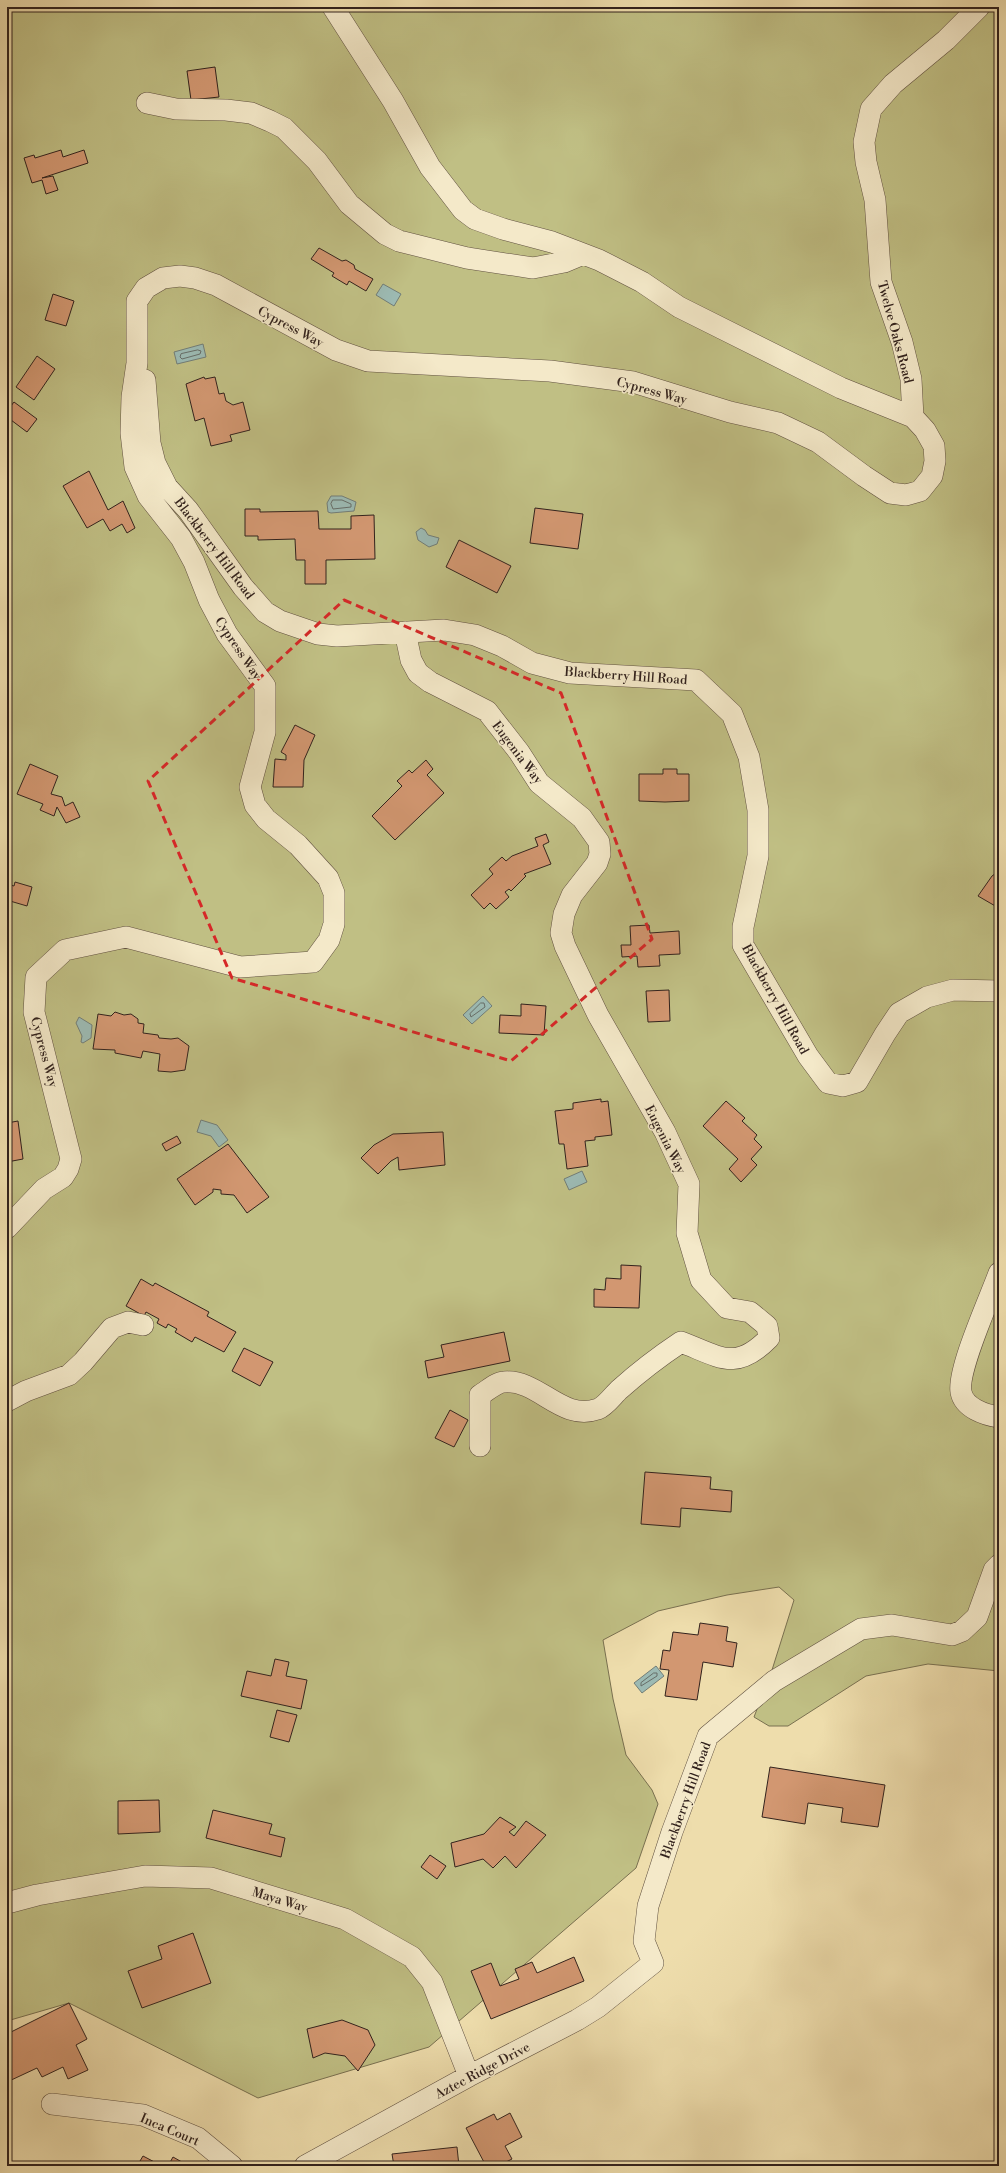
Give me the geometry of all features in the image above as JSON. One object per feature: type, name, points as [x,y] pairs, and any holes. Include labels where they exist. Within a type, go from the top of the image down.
[{"type":"street","name":"Cypress Way","points":[[7,1228],[44,1189],[63,1177],[68,1169],[71,1159],[34,1012],[36,977],[65,950],[126,936],[240,967],[313,962],[329,940],[334,924],[334,893],[328,878],[298,845],[266,819],[255,805],[250,787],[265,732],[265,686],[227,634],[209,600],[194,562],[181,538],[148,496],[135,467],[131,433],[132,397],[137,363],[137,301],[146,288],[163,278],[180,276],[195,278],[216,285],[336,350],[368,361],[550,371],[633,382],[730,412],[778,423],[818,442],[890,493],[906,495],[920,491],[932,476],[935,461],[934,446],[925,430],[913,417],[841,388],[679,307],[642,282],[583,254],[529,234],[503,229],[474,219],[463,210],[430,167],[393,101],[333,7]]},
{"type":"street","name":"Twelve Oaks Road","points":[[913,417],[912,379],[902,342],[881,282],[875,200],[866,162],[864,142],[871,109],[893,84],[946,40],[979,7]]},
{"type":"street","points":[[148,103],[176,108],[226,110],[250,113],[284,128],[316,161],[349,204],[385,234],[399,241],[467,258],[533,268],[564,262],[583,254]]},
{"type":"street","name":"Blackberry Hill Road","points":[[137,363],[146,381],[150,443],[155,462],[167,486],[188,510],[243,587],[265,612],[280,621],[318,634],[337,636],[444,630],[475,635],[502,646],[532,663],[570,673],[696,680],[732,714],[749,758],[758,810],[758,856],[743,927],[743,945],[808,1056],[828,1083],[843,1086],[857,1082],[884,1034],[899,1013],[927,997],[953,990],[999,991]]},
{"type":"street","name":"Eugenia Way","points":[[405,632],[411,660],[418,673],[430,682],[487,711],[519,752],[539,783],[582,818],[599,842],[600,854],[597,863],[572,895],[564,914],[561,933],[565,946],[598,1015],[665,1132],[690,1184],[688,1233],[701,1280],[727,1308],[750,1312],[767,1326],[769,1338],[757,1350],[746,1357],[725,1359],[681,1342],[662,1355],[621,1388],[599,1409],[577,1412],[553,1403],[526,1384],[503,1382],[480,1395],[480,1446]]},
{"type":"street","points":[[999,1273],[961,1374],[961,1393],[970,1407],[990,1416],[999,1417]]},
{"type":"street","points":[[7,1401],[26,1391],[69,1375],[83,1362],[112,1328],[128,1322],[143,1325]]},
{"type":"street","name":"Blackberry Hill Road","points":[[653,1963],[644,1941],[648,1906],[672,1832],[708,1736],[774,1681],[861,1629],[892,1625],[952,1635],[962,1631],[977,1617],[994,1570],[999,1565]]},
{"type":"street","name":"Maya Way","points":[[7,1903],[37,1894],[145,1876],[211,1878],[345,1918],[412,1957],[432,1982],[469,2076]]},
{"type":"street","name":"Aztec Ridge Drive","points":[[305,2166],[469,2076],[577,2020],[598,2007],[653,1963]]},
{"type":"street","name":"Inca Court","points":[[52,2104],[143,2115],[198,2138],[232,2166]]},
{"type":"highlighted area","points":[[344,600],[561,693],[652,939],[511,1061],[232,978],[148,781]]},
{"type":"shaded area","points":[[7,7],[999,7],[999,1671],[928,1664],[866,1676],[788,1726],[769,1726],[754,1717],[772,1670],[794,1600],[779,1587],[727,1595],[658,1611],[603,1640],[613,1699],[626,1755],[652,1790],[658,1804],[636,1868],[429,2047],[258,2098],[69,2003],[7,2021]]},
{"type":"water","points":[[383,284],[401,294],[394,306],[376,295]]},
{"type":"water","points":[[203,344],[206,357],[177,364],[174,352]]},
{"type":"water","points":[[331,496],[342,496],[356,502],[354,511],[328,512],[327,503]]},
{"type":"water","points":[[421,528],[425,530],[428,535],[439,538],[437,544],[429,547],[418,540],[416,532]]},
{"type":"water","points":[[483,996],[492,1006],[472,1024],[463,1015]]},
{"type":"water","points":[[79,1017],[92,1025],[91,1038],[83,1043],[81,1042],[82,1036],[76,1023]]},
{"type":"water","points":[[201,1120],[217,1125],[228,1140],[219,1147],[211,1136],[197,1132]]},
{"type":"water","points":[[582,1171],[587,1182],[569,1190],[564,1179]]},
{"type":"water","points":[[656,1666],[664,1676],[642,1693],[634,1683]]},
{"type":"building","points":[[215,67],[219,97],[191,100],[187,71]]},
{"type":"building","points":[[61,150],[63,157],[84,150],[88,163],[42,178],[53,176],[58,190],[46,194],[42,180],[32,183],[24,158],[34,155],[35,158]]},
{"type":"building","points":[[319,248],[342,261],[346,260],[354,265],[355,269],[373,279],[366,291],[349,281],[347,285],[332,276],[334,273],[311,259]]},
{"type":"building","points":[[53,294],[74,301],[66,326],[45,320]]},
{"type":"building","points":[[37,356],[55,369],[34,400],[16,387]]},
{"type":"building","points":[[204,377],[205,379],[215,377],[219,394],[224,393],[226,401],[233,405],[243,402],[250,430],[230,435],[232,441],[211,446],[204,418],[195,421],[186,384]]},
{"type":"building","points":[[14,402],[37,419],[27,432],[7,417],[7,411]]},
{"type":"building","points":[[89,471],[108,510],[123,501],[135,528],[127,533],[122,524],[110,531],[103,519],[87,528],[63,486]]},
{"type":"building","points":[[535,508],[583,514],[578,549],[530,543]]},
{"type":"building","points":[[245,509],[260,509],[260,512],[318,511],[319,529],[351,529],[351,516],[374,515],[375,559],[326,560],[326,584],[305,584],[305,560],[296,560],[295,539],[258,540],[258,536],[245,536]]},
{"type":"building","points":[[459,540],[511,566],[497,593],[446,567]]},
{"type":"building","points":[[295,725],[315,735],[304,760],[303,787],[273,787],[275,759],[286,760],[286,755],[281,752]]},
{"type":"building","points":[[426,760],[433,769],[427,775],[444,793],[395,840],[372,816],[402,786],[397,781],[409,770],[412,773]]},
{"type":"building","points":[[30,764],[58,776],[51,794],[62,797],[65,806],[73,802],[80,817],[66,823],[57,807],[54,816],[40,810],[43,804],[17,794]]},
{"type":"building","points":[[663,769],[677,769],[677,774],[689,774],[689,801],[639,801],[639,774],[663,774]]},
{"type":"building","points":[[546,834],[549,842],[543,845],[551,864],[524,874],[526,876],[511,891],[509,889],[505,892],[509,897],[496,909],[490,903],[484,909],[471,895],[493,874],[489,869],[502,857],[506,861],[512,856],[538,846],[535,838]]},
{"type":"building","points":[[999,871],[999,903],[997,907],[978,896],[992,876]]},
{"type":"building","points":[[15,882],[32,887],[27,906],[10,901],[11,896],[7,895],[7,884],[14,886]]},
{"type":"building","points":[[649,925],[650,933],[679,931],[680,954],[659,955],[660,966],[638,967],[637,956],[622,957],[621,945],[631,945],[630,926]]},
{"type":"building","points":[[669,990],[670,1021],[648,1022],[646,991]]},
{"type":"building","points":[[521,1004],[546,1006],[544,1035],[499,1033],[500,1015],[521,1016]]},
{"type":"building","points":[[115,1012],[124,1015],[131,1014],[138,1019],[138,1023],[144,1024],[143,1033],[158,1035],[159,1038],[178,1038],[189,1046],[185,1070],[171,1072],[158,1071],[160,1054],[143,1051],[141,1058],[115,1053],[115,1050],[93,1049],[98,1014],[111,1016]]},
{"type":"building","points":[[601,1099],[601,1102],[608,1101],[612,1135],[595,1137],[595,1140],[585,1141],[588,1166],[567,1169],[564,1144],[559,1144],[555,1111],[573,1109],[573,1103]]},
{"type":"building","points":[[726,1101],[745,1118],[742,1121],[757,1135],[754,1139],[762,1147],[751,1159],[757,1165],[741,1182],[729,1169],[738,1159],[703,1126]]},
{"type":"building","points":[[18,1121],[23,1159],[7,1162],[7,1123]]},
{"type":"building","points":[[443,1132],[445,1165],[399,1170],[398,1157],[391,1161],[378,1174],[361,1158],[374,1145],[393,1134]]},
{"type":"building","points":[[177,1136],[181,1143],[166,1151],[162,1144]]},
{"type":"building","points":[[228,1144],[269,1197],[247,1213],[234,1195],[221,1194],[221,1190],[213,1189],[213,1192],[195,1205],[177,1179]]},
{"type":"building","points":[[621,1265],[641,1266],[639,1308],[594,1307],[594,1289],[605,1290],[606,1278],[621,1279]]},
{"type":"building","points":[[141,1279],[153,1286],[155,1283],[209,1312],[207,1316],[236,1332],[224,1352],[195,1337],[192,1342],[175,1332],[177,1329],[168,1324],[166,1328],[157,1323],[159,1319],[146,1312],[144,1316],[126,1306]]},
{"type":"building","points":[[504,1332],[510,1361],[428,1378],[425,1361],[444,1357],[441,1345]]},
{"type":"building","points":[[244,1348],[273,1362],[260,1386],[232,1371]]},
{"type":"building","points":[[450,1410],[468,1420],[454,1447],[435,1438]]},
{"type":"building","points":[[645,1472],[711,1477],[710,1489],[732,1491],[731,1512],[681,1508],[680,1527],[641,1524]]},
{"type":"building","points":[[700,1623],[728,1627],[726,1641],[737,1643],[733,1667],[703,1662],[697,1700],[665,1696],[669,1670],[660,1669],[663,1650],[670,1651],[673,1632],[698,1635]]},
{"type":"building","points":[[275,1659],[289,1662],[286,1676],[307,1680],[301,1709],[241,1696],[247,1671],[271,1676]]},
{"type":"building","points":[[277,1710],[297,1715],[289,1742],[270,1737]]},
{"type":"building","points":[[770,1767],[885,1785],[878,1827],[841,1822],[843,1808],[808,1803],[805,1824],[762,1817]]},
{"type":"building","points":[[159,1800],[160,1832],[118,1834],[118,1801]]},
{"type":"building","points":[[213,1810],[272,1824],[269,1834],[285,1838],[281,1857],[206,1838]]},
{"type":"building","points":[[500,1817],[516,1827],[509,1832],[514,1836],[526,1821],[546,1835],[516,1868],[505,1856],[493,1868],[483,1859],[455,1867],[451,1843],[484,1834]]},
{"type":"building","points":[[430,1855],[446,1866],[437,1879],[421,1867]]},
{"type":"building","points":[[193,1933],[211,1983],[142,2008],[128,1971],[162,1959],[158,1946]]},
{"type":"building","points":[[574,1957],[584,1981],[491,2019],[471,1971],[491,1963],[500,1986],[519,1979],[515,1969],[532,1962],[537,1973]]},
{"type":"building","points":[[69,2003],[87,2039],[76,2045],[88,2070],[68,2079],[63,2067],[42,2077],[37,2068],[7,2082],[7,2034]]},
{"type":"building","points":[[342,2020],[368,2030],[375,2045],[358,2071],[345,2056],[325,2053],[313,2058],[307,2029]]},
{"type":"building","points":[[510,2113],[522,2137],[505,2146],[512,2159],[498,2166],[486,2166],[466,2128],[494,2114],[497,2120]]},
{"type":"building","points":[[457,2147],[459,2166],[394,2166],[392,2154]]},
{"type":"building","points":[[143,2156],[162,2166],[137,2166]]},
{"type":"building","points":[[173,2157],[189,2166],[168,2166]]}]
